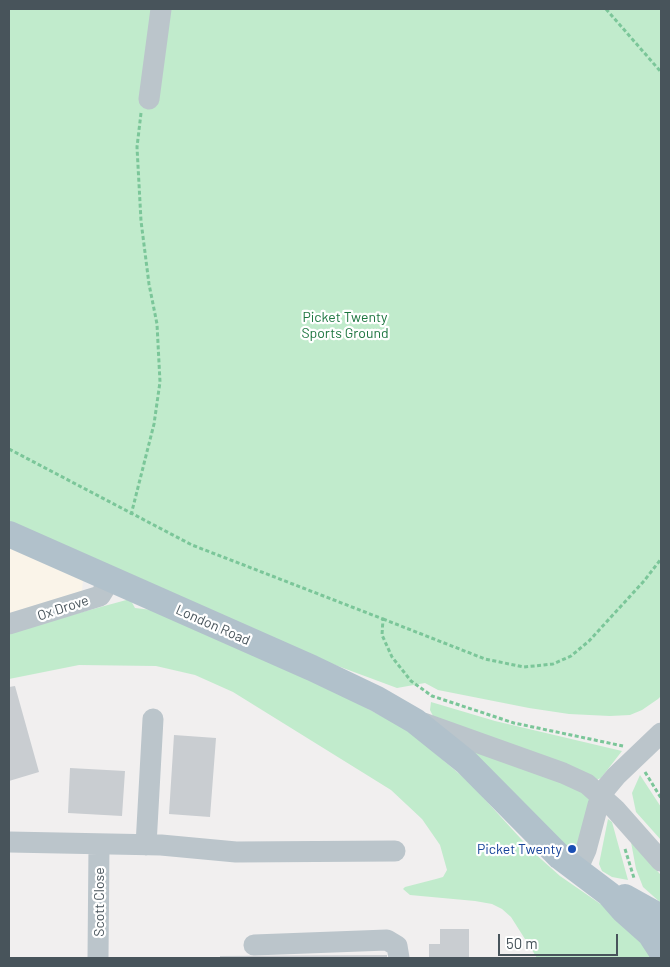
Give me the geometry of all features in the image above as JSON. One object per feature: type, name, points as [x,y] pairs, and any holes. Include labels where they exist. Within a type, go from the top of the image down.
[{"type":"main road","name":"London Road","points":[[9,534],[312,668],[377,699],[415,721],[466,762],[548,845],[609,894],[623,910],[650,934],[661,950]]},
{"type":"main road","name":"London Road","points":[[609,894],[630,898],[661,917]]},
{"type":"street","points":[[149,100],[161,9]]},
{"type":"street","name":"Ox Drove","points":[[9,624],[100,596],[110,580]]},
{"type":"street","points":[[153,719],[154,845]]},
{"type":"street","name":"London Road","points":[[415,721],[563,773],[586,784],[602,796],[661,861]]},
{"type":"street","points":[[577,870],[586,850],[602,796],[616,776],[658,741]]},
{"type":"street","points":[[9,842],[154,845],[236,852],[395,852]]},
{"type":"street","name":"Scott Close","points":[[98,958],[99,845]]},
{"type":"street","points":[[254,945],[387,940],[397,946],[399,958]]},
{"type":"path","points":[[606,9],[661,72]]},
{"type":"path","points":[[131,515],[154,424],[160,382],[160,354],[144,245],[138,171],[140,116],[149,100]]},
{"type":"path","points":[[9,449],[131,515],[211,553],[485,659],[524,667],[553,664],[571,656],[589,641],[644,581],[661,558]]},
{"type":"path","points":[[383,619],[382,635],[385,645],[404,675],[422,690],[459,706],[514,722],[630,748]]},
{"type":"path","points":[[643,768],[661,798]]},
{"type":"path","points":[[625,847],[636,883]]},
{"type":"shaded area","points":[[9,547],[83,580],[82,591],[9,615]]},
{"type":"green space","name":"Picket Twenty Sports Ground","points":[[9,9],[661,9],[661,696],[658,699],[642,710],[630,715],[610,716],[569,714],[529,708],[438,690],[425,683],[397,688],[300,652],[9,522]]},
{"type":"green space","points":[[130,599],[135,608],[152,610],[302,674],[408,730],[470,783],[532,851],[560,876],[615,914],[634,932],[651,958],[537,958],[511,917],[502,909],[492,904],[410,895],[403,889],[405,887],[443,877],[447,870],[440,845],[422,819],[391,790],[233,692],[195,675],[156,666],[79,665],[9,679],[9,632]]},
{"type":"green space","points":[[431,702],[495,721],[622,751],[601,778],[594,781],[433,716],[430,710]]},
{"type":"green space","points":[[459,741],[591,793],[578,845],[567,848]]},
{"type":"green space","points":[[640,775],[661,807],[661,840],[636,812],[632,793]]},
{"type":"green space","points":[[608,819],[612,822],[628,880],[612,877],[602,871],[599,864]]},
{"type":"green space","points":[[631,842],[660,874],[661,903],[643,887],[636,869]]},
{"type":"building","points":[[15,686],[39,772],[9,781],[9,687]]},
{"type":"building","points":[[174,735],[216,738],[210,817],[169,814]]},
{"type":"building","points":[[70,768],[125,771],[122,816],[68,813]]},
{"type":"building","points":[[440,929],[469,929],[469,958],[429,958],[429,944],[440,944]]},
{"type":"building","points":[[387,955],[387,958],[220,958],[220,956]]},
{"type":"place","name":"Picket Twenty","points":[[572,849]]}]
